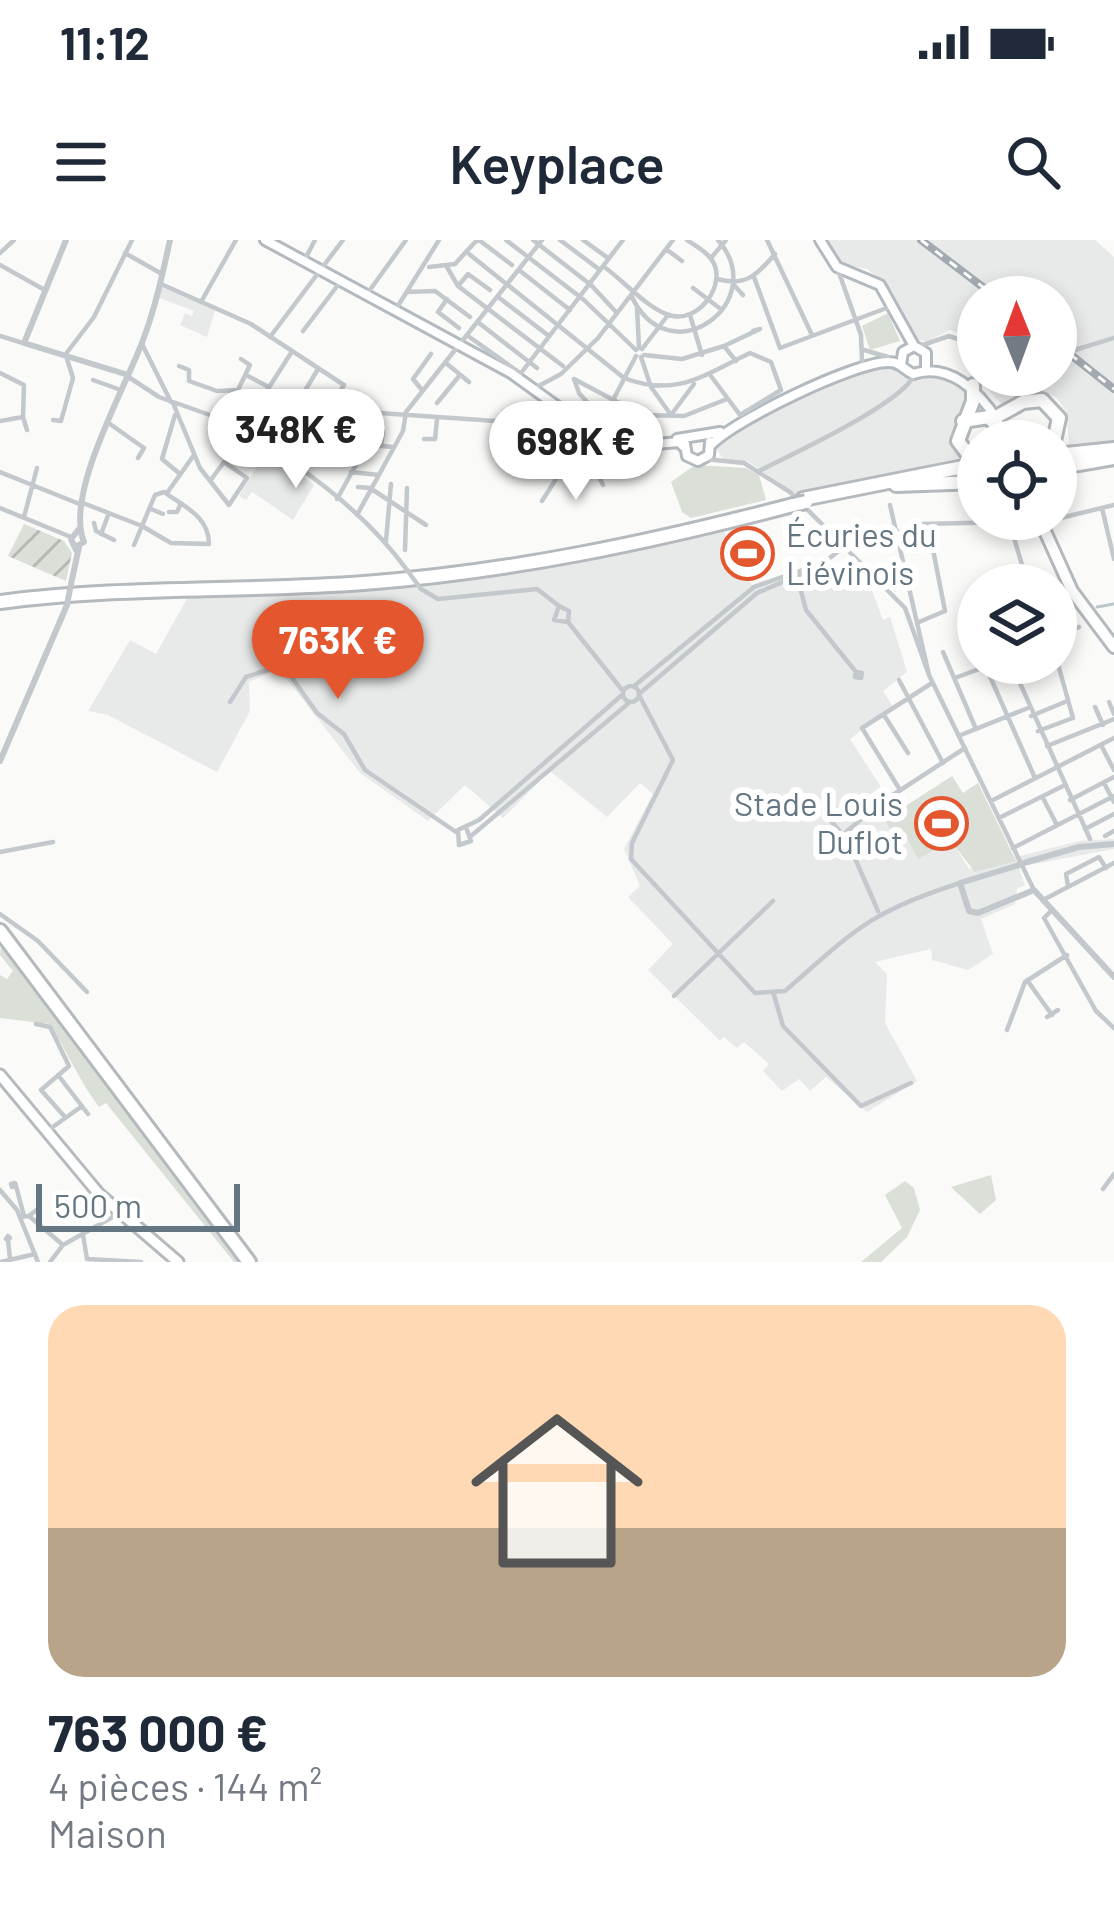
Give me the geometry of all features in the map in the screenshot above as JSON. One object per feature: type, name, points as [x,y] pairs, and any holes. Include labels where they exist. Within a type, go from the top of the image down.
[{"type":"highway","points":[[998,417],[1032,399],[1052,406],[1059,420]]},
{"type":"highway","points":[[1014,420],[1016,406]]},
{"type":"highway","points":[[1077,453],[1114,452]]},
{"type":"highway","points":[[0,600],[447,571],[590,550],[957,467]]},
{"type":"highway","points":[[882,483],[957,482]]},
{"type":"highway","points":[[1051,540],[1073,586],[1114,644]]},
{"type":"highway","points":[[0,935],[246,1262]]},
{"type":"main road","points":[[265,240],[465,340],[519,375],[574,424],[653,446],[686,442],[708,447],[843,372],[879,363],[917,366],[957,379]]},
{"type":"main road","points":[[820,240],[837,267],[873,279],[892,306],[917,366]]},
{"type":"main road","points":[[686,442],[692,460],[862,361],[909,349]]},
{"type":"main road","points":[[909,349],[917,366]]},
{"type":"main road","points":[[980,396],[1000,420]]},
{"type":"main road","points":[[0,1075],[120,1212],[178,1262]]},
{"type":"street","points":[[3,246],[14,240]]},
{"type":"street","points":[[24,343],[66,240]]},
{"type":"street","points":[[66,355],[94,317],[132,240]]},
{"type":"street","points":[[0,760],[67,605],[83,504],[118,389],[142,344],[170,240]]},
{"type":"street","points":[[201,302],[236,240]]},
{"type":"street","points":[[304,261],[315,240]]},
{"type":"street","points":[[270,337],[343,240]]},
{"type":"street","points":[[367,294],[398,243],[406,240]]},
{"type":"street","points":[[396,309],[427,267],[439,240]]},
{"type":"street","points":[[427,267],[447,267],[469,254],[478,240],[512,265]]},
{"type":"street","points":[[506,240],[580,296],[607,327],[640,352],[675,360],[702,355],[753,331]]},
{"type":"street","points":[[560,240],[604,265]]},
{"type":"street","points":[[584,240],[633,292],[668,315],[689,314],[708,300],[717,280],[712,258],[687,240]]},
{"type":"street","points":[[519,375],[623,240]]},
{"type":"street","points":[[535,388],[588,349],[673,240]]},
{"type":"street","points":[[767,240],[812,335]]},
{"type":"street","points":[[357,514],[394,447],[404,416],[538,241],[617,313]]},
{"type":"street","points":[[712,258],[722,242]]},
{"type":"street","points":[[722,242],[733,284],[743,295]]},
{"type":"street","points":[[667,249],[682,261]]},
{"type":"street","points":[[125,253],[162,274]]},
{"type":"street","points":[[469,254],[560,322],[624,378],[651,387],[694,384],[750,353],[771,362],[781,390],[740,415],[711,376]]},
{"type":"street","points":[[717,280],[733,284],[754,277],[775,254]]},
{"type":"street","points":[[0,265],[43,289]]},
{"type":"street","points":[[447,267],[458,286],[563,366]]},
{"type":"street","points":[[837,267],[865,350],[862,361]]},
{"type":"street","points":[[518,270],[570,310]]},
{"type":"street","points":[[458,286],[469,274],[490,290]]},
{"type":"street","points":[[754,277],[780,348]]},
{"type":"street","points":[[303,331],[340,280]]},
{"type":"street","points":[[159,283],[270,337],[344,386],[332,411]]},
{"type":"street","points":[[638,308],[659,328],[698,329],[722,310],[733,284]]},
{"type":"street","points":[[693,288],[722,310]]},
{"type":"street","points":[[407,292],[429,289],[470,316]]},
{"type":"street","points":[[633,292],[640,352],[651,387],[671,415]]},
{"type":"street","points":[[498,297],[550,336]]},
{"type":"street","points":[[447,299],[438,312],[459,328]]},
{"type":"street","points":[[771,362],[780,348],[892,306]]},
{"type":"street","points":[[689,314],[698,329],[702,355]]},
{"type":"street","points":[[608,431],[612,402],[624,378],[668,315]]},
{"type":"street","points":[[478,322],[537,368]]},
{"type":"street","points":[[909,349],[957,336]]},
{"type":"street","points":[[1,337],[125,374],[172,402],[237,423],[332,411],[574,424],[551,469],[571,483],[582,473],[591,447],[608,431],[642,415]]},
{"type":"street","points":[[1077,350],[1114,338]]},
{"type":"street","points":[[759,471],[905,388],[935,339]]},
{"type":"street","points":[[142,344],[194,455],[210,481],[229,505],[246,475],[224,462],[210,481]]},
{"type":"street","points":[[724,346],[736,361]]},
{"type":"street","points":[[865,350],[887,357]]},
{"type":"street","points":[[259,403],[292,352]]},
{"type":"street","points":[[422,391],[412,380],[431,354]]},
{"type":"street","points":[[53,419],[61,421],[73,381],[66,355]]},
{"type":"street","points":[[237,423],[238,390],[250,365],[242,359]]},
{"type":"street","points":[[446,363],[469,382]]},
{"type":"street","points":[[179,366],[189,370],[189,381],[217,391],[238,390]]},
{"type":"street","points":[[288,418],[318,369]]},
{"type":"street","points":[[0,374],[24,385],[27,430]]},
{"type":"street","points":[[246,375],[268,386]]},
{"type":"street","points":[[437,403],[460,375]]},
{"type":"street","points":[[608,431],[574,379],[642,415],[695,413],[728,398]]},
{"type":"street","points":[[93,380],[118,389]]},
{"type":"street","points":[[671,415],[694,384]]},
{"type":"street","points":[[177,415],[166,431],[162,460],[180,474]]},
{"type":"street","points":[[0,421],[23,417]]},
{"type":"street","points":[[424,439],[434,440],[436,418]]},
{"type":"street","points":[[107,423],[145,448],[138,458]]},
{"type":"street","points":[[237,423],[357,514],[386,542],[421,589],[438,599],[537,589],[619,681],[639,695],[670,749],[672,770],[632,843],[632,859],[748,988],[774,995],[785,992],[843,937],[879,913],[1027,862],[1079,847],[1114,844]]},
{"type":"street","points":[[381,446],[382,431]]},
{"type":"street","points":[[338,499],[369,445],[370,432]]},
{"type":"street","points":[[369,445],[394,447]]},
{"type":"street","points":[[708,447],[720,460],[759,471],[797,500],[909,611],[919,622],[928,675]]},
{"type":"street","points":[[167,493],[194,455]]},
{"type":"street","points":[[582,473],[608,468],[620,460],[622,466]]},
{"type":"street","points":[[23,518],[37,469]]},
{"type":"street","points":[[596,470],[603,485]]},
{"type":"street","points":[[0,472],[142,526],[171,543],[209,544],[208,530],[182,503],[167,493],[157,493],[151,509],[142,526],[134,544]]},
{"type":"street","points":[[351,472],[380,475]]},
{"type":"street","points":[[542,501],[558,476]]},
{"type":"street","points":[[386,542],[391,484]]},
{"type":"street","points":[[358,487],[371,490],[423,523],[422,510]]},
{"type":"street","points":[[405,550],[407,488]]},
{"type":"street","points":[[151,509],[177,512],[182,503]]},
{"type":"street","points":[[1077,514],[1114,505]]},
{"type":"street","points":[[890,506],[909,611],[928,675],[1031,891],[1114,977]]},
{"type":"street","points":[[0,508],[77,533]]},
{"type":"street","points":[[1102,508],[1114,559]]},
{"type":"street","points":[[100,534],[109,513]]},
{"type":"street","points":[[94,523],[100,534],[115,540]]},
{"type":"street","points":[[850,550],[896,529],[957,523]]},
{"type":"street","points":[[919,622],[945,611],[928,524]]},
{"type":"street","points":[[456,832],[462,846],[469,833],[627,689],[755,590],[819,565],[840,547]]},
{"type":"street","points":[[796,573],[806,610],[856,671]]},
{"type":"street","points":[[230,702],[246,677],[283,665],[316,713],[344,734],[365,770],[456,832],[469,833],[631,702],[755,590]]},
{"type":"street","points":[[555,611],[569,611],[568,622]]},
{"type":"street","points":[[943,652],[976,729]]},
{"type":"street","points":[[899,680],[943,763]]},
{"type":"street","points":[[900,790],[862,731],[932,683]]},
{"type":"street","points":[[993,684],[1035,778]]},
{"type":"street","points":[[1019,684],[1054,769],[1090,838]]},
{"type":"street","points":[[1031,716],[1067,701],[1071,697],[1066,684]]},
{"type":"street","points":[[627,689],[631,702],[643,709]]},
{"type":"street","points":[[1037,731],[1073,718],[1067,701]]},
{"type":"street","points":[[991,801],[1114,737],[1109,702]]},
{"type":"street","points":[[1055,706],[1062,722]]},
{"type":"street","points":[[1095,707],[1109,720]]},
{"type":"street","points":[[958,736],[1028,708]]},
{"type":"street","points":[[1044,711],[1051,726]]},
{"type":"street","points":[[884,715],[908,754]]},
{"type":"street","points":[[1045,747],[1109,720]]},
{"type":"street","points":[[1070,800],[1114,774],[1101,745]]},
{"type":"street","points":[[844,834],[964,748]]},
{"type":"street","points":[[1013,848],[1113,798],[1104,783]]},
{"type":"street","points":[[999,818],[1063,786]]},
{"type":"street","points":[[1042,796],[1057,826]]},
{"type":"street","points":[[816,803],[844,834],[879,913]]},
{"type":"street","points":[[1085,830],[1114,814]]},
{"type":"street","points":[[1105,836],[1114,831]]},
{"type":"street","points":[[0,852],[52,842]]},
{"type":"street","points":[[1068,886],[1066,874],[1099,857],[1106,868]]},
{"type":"street","points":[[1043,900],[1114,863]]},
{"type":"street","points":[[960,883],[974,914],[1031,891]]},
{"type":"street","points":[[674,996],[773,901]]},
{"type":"street","points":[[1052,910],[1044,916],[1099,1016],[1114,1028]]},
{"type":"street","points":[[0,914],[38,940],[87,992]]},
{"type":"street","points":[[1007,1030],[1027,980],[1066,955]]},
{"type":"street","points":[[1027,980],[1052,1014]]},
{"type":"street","points":[[774,995],[783,1026],[861,1106],[911,1083]]},
{"type":"street","points":[[35,1024],[50,1028],[66,1052],[69,1066],[42,1092],[65,1117]]},
{"type":"street","points":[[58,1075],[88,1114]]},
{"type":"street","points":[[50,1129],[82,1106]]},
{"type":"street","points":[[1103,1189],[1114,1174]]},
{"type":"street","points":[[1,1262],[38,1260],[16,1186]]},
{"type":"street","points":[[0,1190],[22,1214],[63,1245]]},
{"type":"street","points":[[22,1214],[37,1212]]},
{"type":"street","points":[[50,1262],[63,1245],[120,1212]]},
{"type":"street","points":[[82,1234],[85,1260],[138,1262]]},
{"type":"street","points":[[8,1240],[10,1259]]},
{"type":"shaded area","points":[[823,240],[1095,240],[1114,257],[1114,441],[1077,443],[1077,420],[1067,420],[1066,411],[1053,396],[1077,396],[1077,276],[957,276],[957,333],[950,330],[928,341],[913,340],[887,285],[867,269],[838,264]]},
{"type":"shaded area","points":[[161,286],[215,310],[207,337],[180,325],[185,313],[192,316],[194,311],[157,297]]},
{"type":"shaded area","points":[[888,313],[900,341],[870,350],[862,326]]},
{"type":"shaded area","points":[[893,366],[908,377],[933,373],[957,386],[957,396],[966,396],[950,435],[957,458],[798,495],[747,461],[724,461],[713,442],[858,371]]},
{"type":"shaded area","points":[[994,396],[1019,396],[1002,404]]},
{"type":"shaded area","points":[[267,451],[314,485],[293,520],[252,492],[246,500],[239,496]]},
{"type":"shaded area","points":[[695,465],[746,468],[759,475],[766,500],[691,518],[682,512],[671,482]]},
{"type":"shaded area","points":[[24,524],[64,541],[72,553],[66,581],[8,556]]},
{"type":"shaded area","points":[[723,530],[752,585],[827,560],[843,588],[864,569],[883,620],[890,617],[907,672],[883,691],[893,707],[850,739],[881,787],[866,797],[893,831],[901,827],[952,841],[969,869],[1079,841],[1114,839],[1114,849],[1019,867],[1025,886],[1017,888],[1015,904],[981,919],[993,954],[968,970],[932,960],[931,949],[875,962],[887,974],[885,1023],[917,1081],[867,1112],[826,1077],[810,1091],[799,1079],[782,1091],[763,1071],[769,1064],[744,1042],[737,1048],[724,1037],[720,1041],[648,970],[673,944],[628,897],[640,886],[624,849],[653,794],[640,783],[607,817],[550,771],[503,818],[465,785],[428,821],[360,773],[279,669],[249,682],[250,711],[217,772],[108,715],[88,711],[130,640],[156,654],[189,595],[426,586]]},
{"type":"shaded area","name":"Stade Louis Duflot","points":[[952,776],[963,793],[978,783],[1016,861],[975,872],[951,841],[918,859],[901,827],[893,832],[884,820]]},
{"type":"shaded area","points":[[1,946],[240,1262],[234,1262],[106,1103],[99,1107],[49,1024],[0,1018],[0,975],[7,979],[13,971],[0,955]]},
{"type":"shaded area","points":[[991,1175],[996,1200],[980,1214],[951,1187]]},
{"type":"shaded area","points":[[905,1181],[914,1188],[920,1210],[907,1237],[881,1262],[861,1262],[902,1228],[885,1195]]},
{"type":"waterway","points":[[1097,607],[1114,604]]},
{"type":"railway","points":[[921,240],[968,276]]},
{"type":"railway","points":[[1077,360],[1114,389]]},
{"type":"place","name":"Écuries du Liévinois","points":[[747,554]]},
{"type":"place","name":"Stade Louis Duflot","points":[[942,823]]}]
